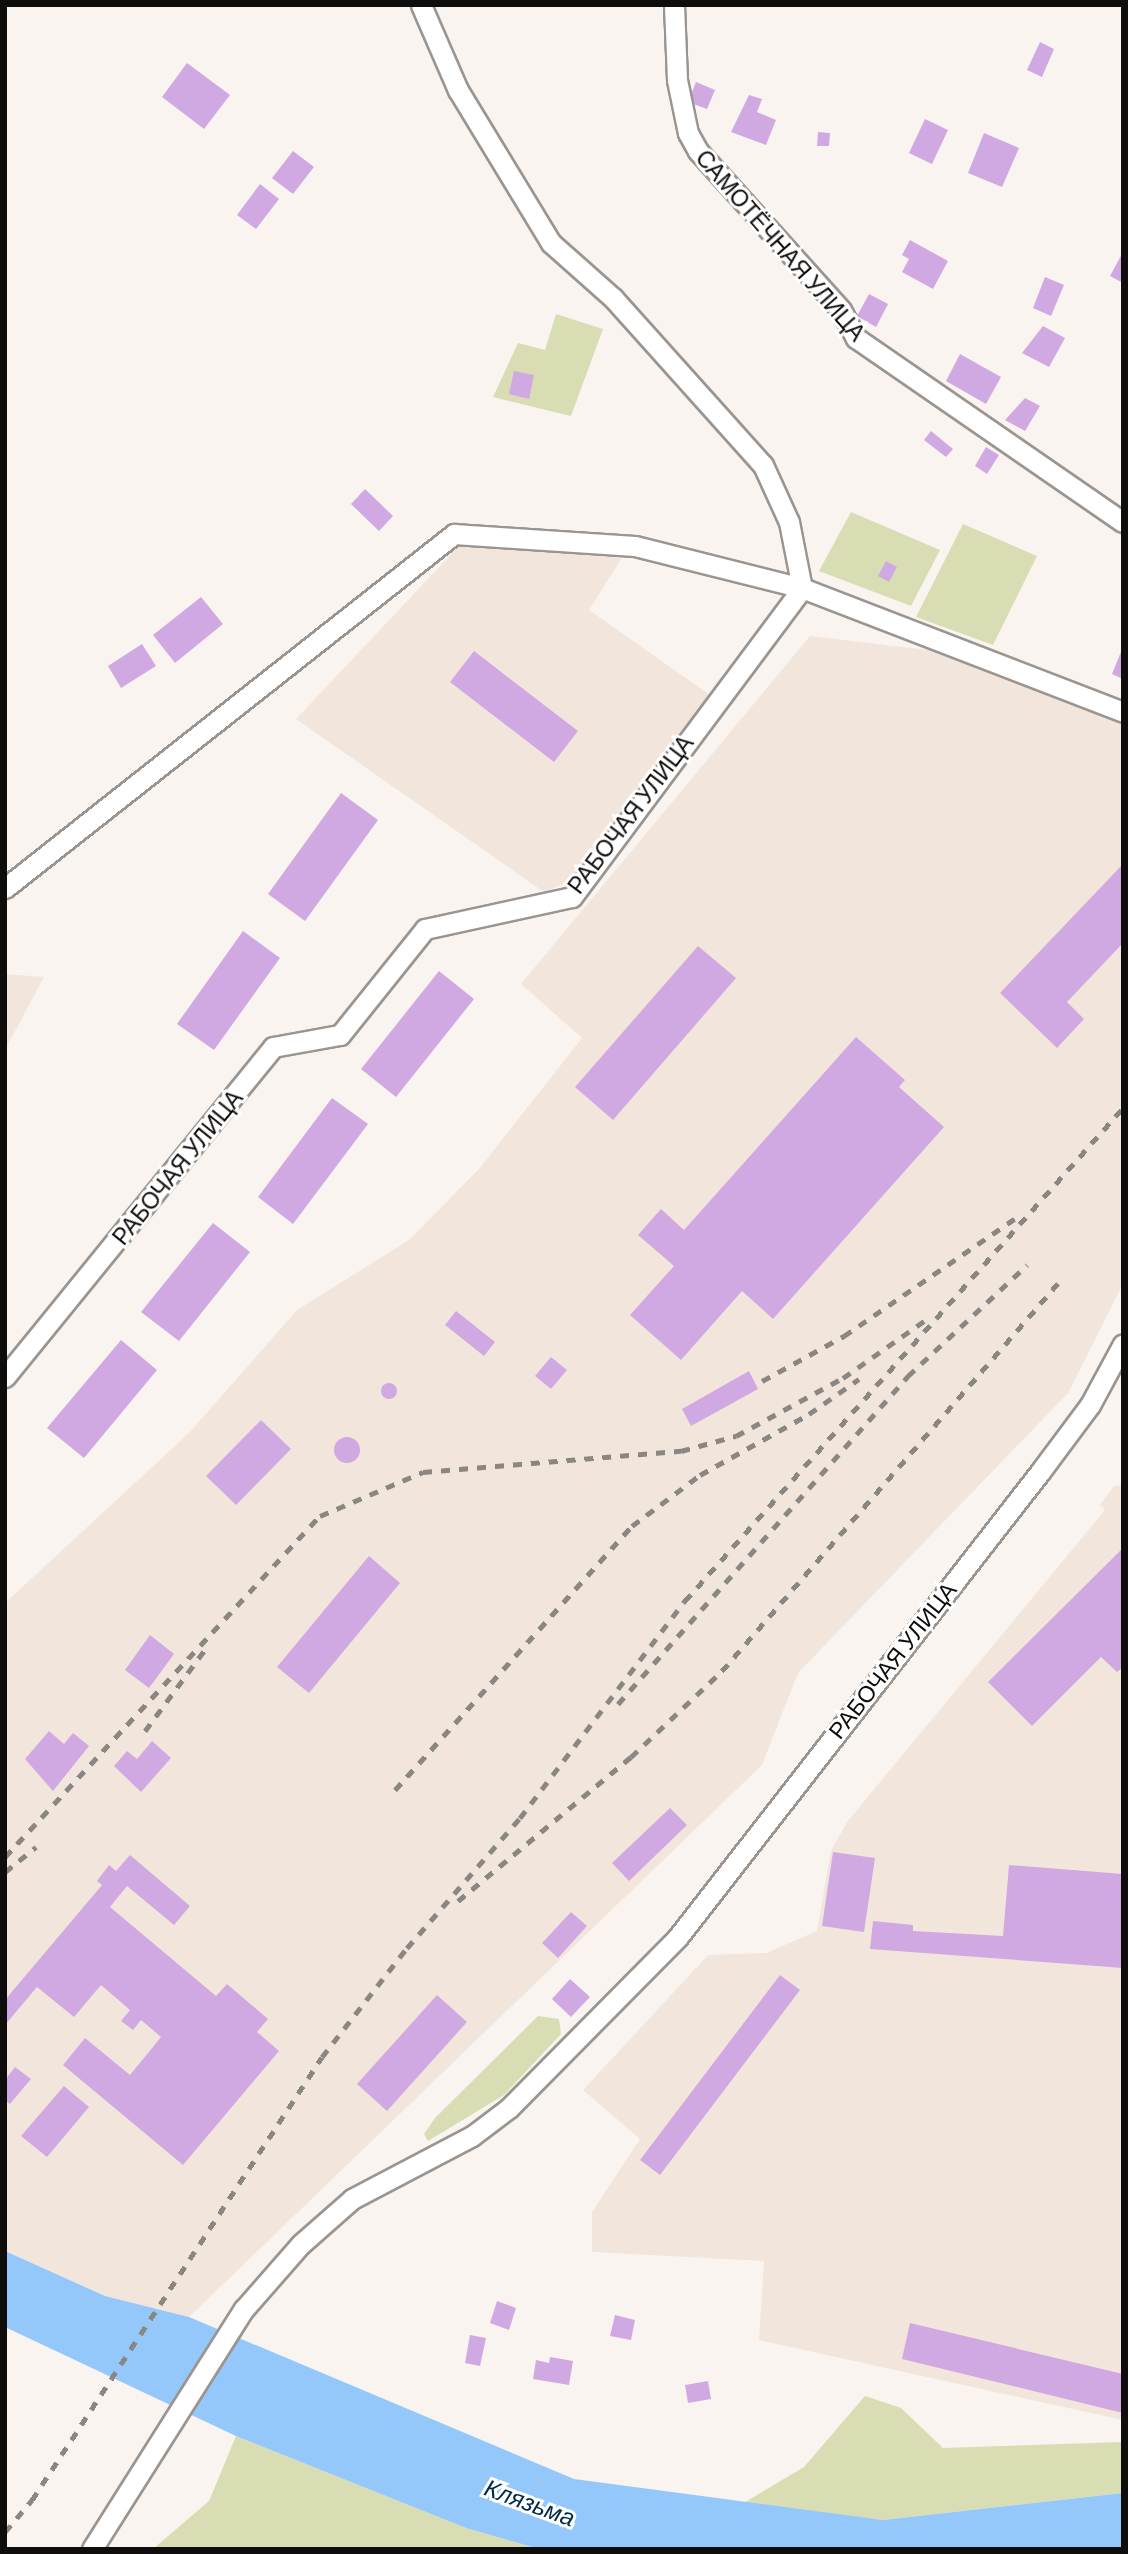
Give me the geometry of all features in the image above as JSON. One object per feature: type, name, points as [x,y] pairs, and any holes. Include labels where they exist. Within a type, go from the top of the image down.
[{"type":"street","points":[[421,5],[458,90],[551,243],[613,299],[763,464],[789,522],[802,588]]},
{"type":"street","name":"САМОТЁЧНАЯ УЛИЦА","points":[[674,5],[677,80],[688,133],[698,151],[841,310],[856,338],[1123,522]]},
{"type":"street","points":[[5,888],[454,534],[635,546],[802,588],[1123,712]]},
{"type":"street","name":"РАБОЧАЯ УЛИЦА","points":[[5,1377],[273,1047],[340,1035],[425,929],[572,897],[802,588]]},
{"type":"street","name":"РАБОЧАЯ УЛИЦА","points":[[92,2549],[244,2309],[301,2244],[352,2199],[472,2136],[509,2108],[650,1967],[1049,1461],[1090,1405],[1123,1344]]},
{"type":"street","points":[[110,2549],[114,2512]]},
{"type":"shaded area","points":[[459,546],[625,553],[589,610],[710,695],[572,880],[544,892],[296,719]]},
{"type":"shaded area","points":[[810,636],[928,650],[1123,721],[1123,1284],[1068,1393],[798,1673],[762,1765],[189,2317],[105,2296],[5,2251],[5,1603],[189,1433],[297,1310],[409,1240],[479,1169],[582,1038],[521,984]]},
{"type":"shaded area","points":[[5,974],[44,977],[5,1050]]},
{"type":"shaded area","points":[[1123,1485],[1123,2420],[759,2340],[764,2261],[592,2252],[592,2212],[640,2139],[583,2090],[708,1955],[766,1953],[817,1931],[831,1851],[847,1822],[1105,1510],[1100,1505],[1114,1486]]},
{"type":"green space","points":[[556,314],[603,329],[571,416],[493,397],[518,343],[545,350]]},
{"type":"green space","points":[[851,512],[940,550],[911,606],[819,571]]},
{"type":"green space","points":[[963,524],[1037,556],[993,645],[916,617]]},
{"type":"green space","points":[[538,2016],[559,2019],[561,2034],[504,2095],[428,2141],[424,2134],[435,2118]]},
{"type":"green space","points":[[865,2396],[901,2408],[943,2448],[1123,2442],[1123,2493],[883,2520],[742,2504],[804,2467]]},
{"type":"green space","points":[[236,2436],[466,2528],[539,2549],[153,2549],[209,2501]]},
{"type":"water","name":"Клязьма","points":[[5,2251],[105,2296],[189,2317],[574,2479],[883,2520],[1123,2493],[1123,2549],[539,2549],[466,2528],[236,2436],[5,2327]]},
{"type":"building","points":[[1040,42],[1054,49],[1042,77],[1027,70]]},
{"type":"building","points":[[187,63],[230,95],[204,129],[162,97]]},
{"type":"building","points":[[696,82],[715,90],[707,109],[688,102]]},
{"type":"building","points":[[749,95],[762,99],[757,112],[776,120],[766,145],[731,132]]},
{"type":"building","points":[[925,119],[948,130],[932,164],[909,153]]},
{"type":"building","points":[[818,132],[830,133],[829,146],[817,146]]},
{"type":"building","points":[[984,133],[1019,148],[1002,187],[968,173]]},
{"type":"building","points":[[293,151],[314,167],[293,194],[272,178]]},
{"type":"building","points":[[260,184],[279,199],[256,229],[237,215]]},
{"type":"building","points":[[910,240],[948,261],[933,289],[902,272],[909,259],[902,255]]},
{"type":"building","points":[[1123,252],[1123,283],[1110,276]]},
{"type":"building","points":[[1045,277],[1064,285],[1051,316],[1033,308]]},
{"type":"building","points":[[869,294],[888,304],[876,327],[857,316]]},
{"type":"building","points":[[1043,326],[1065,338],[1049,367],[1022,353]]},
{"type":"building","points":[[960,354],[1001,377],[986,404],[946,381]]},
{"type":"building","points":[[514,371],[534,375],[529,399],[509,394]]},
{"type":"building","points":[[1025,398],[1040,406],[1025,431],[1005,420]]},
{"type":"building","points":[[931,431],[953,449],[946,457],[924,440]]},
{"type":"building","points":[[986,447],[999,455],[987,474],[975,466]]},
{"type":"building","points":[[365,489],[393,516],[379,531],[351,504]]},
{"type":"building","points":[[886,561],[897,567],[889,582],[878,576]]},
{"type":"building","points":[[201,597],[223,624],[175,663],[153,635]]},
{"type":"building","points":[[142,644],[156,666],[121,688],[108,666]]},
{"type":"building","points":[[1123,647],[1123,679],[1112,674]]},
{"type":"building","points":[[474,651],[578,731],[554,762],[450,682]]},
{"type":"building","points":[[341,793],[378,820],[305,921],[268,894]]},
{"type":"building","points":[[1123,864],[1123,943],[1067,1002],[1084,1019],[1057,1048],[1000,993]]},
{"type":"building","points":[[243,931],[280,958],[214,1050],[177,1024]]},
{"type":"building","points":[[698,946],[736,978],[613,1120],[575,1087]]},
{"type":"building","points":[[439,971],[474,999],[396,1097],[361,1069]]},
{"type":"building","points":[[856,1037],[905,1080],[899,1087],[944,1127],[773,1319],[742,1291],[681,1360],[630,1315],[674,1266],[638,1235],[661,1209],[684,1230]]},
{"type":"building","points":[[332,1098],[368,1124],[293,1224],[258,1197]]},
{"type":"building","points":[[213,1223],[250,1252],[179,1341],[141,1312]]},
{"type":"building","points":[[456,1311],[495,1342],[484,1356],[445,1325]]},
{"type":"building","points":[[121,1340],[157,1370],[84,1458],[47,1428]]},
{"type":"building","points":[[551,1357],[567,1370],[551,1389],[535,1376]]},
{"type":"building","points":[[749,1371],[758,1389],[691,1426],[682,1409]]},
{"type":"building","points":[[386,1383],[392,1383],[397,1391],[395,1397],[386,1399],[381,1394],[381,1388]]},
{"type":"building","points":[[261,1420],[291,1449],[236,1505],[206,1476]]},
{"type":"building","points":[[347,1437],[356,1441],[360,1450],[356,1459],[347,1463],[338,1459],[334,1450],[338,1441]]},
{"type":"building","points":[[1123,1548],[1123,1667],[1117,1672],[1101,1657],[1032,1726],[988,1682]]},
{"type":"building","points":[[369,1556],[400,1583],[309,1693],[277,1667]]},
{"type":"building","points":[[150,1635],[174,1654],[149,1688],[125,1670]]},
{"type":"building","points":[[49,1731],[64,1744],[73,1733],[89,1746],[53,1791],[25,1759]]},
{"type":"building","points":[[152,1741],[171,1758],[141,1792],[114,1766],[127,1751],[137,1759]]},
{"type":"building","points":[[670,1808],[687,1825],[629,1881],[612,1863]]},
{"type":"building","points":[[833,1852],[875,1858],[864,1932],[822,1926]]},
{"type":"building","points":[[130,1855],[190,1906],[174,1925],[127,1886],[110,1907],[216,1996],[227,1984],[268,2019],[257,2032],[279,2051],[183,2165],[63,2065],[85,2038],[130,2075],[161,2037],[141,2020],[133,2030],[121,2021],[130,2010],[101,1985],[74,2017],[37,1987],[5,2025],[5,2000],[102,1885],[97,1881],[109,1865],[116,1871]]},
{"type":"building","points":[[1009,1865],[1123,1874],[1123,1968],[870,1949],[873,1921],[913,1925],[913,1931],[1003,1936]]},
{"type":"building","points":[[571,1912],[587,1926],[558,1958],[542,1943]]},
{"type":"building","points":[[780,1975],[800,1990],[660,2175],[640,2160]]},
{"type":"building","points":[[570,1979],[590,1997],[571,2017],[552,1999]]},
{"type":"building","points":[[437,1995],[467,2022],[387,2111],[357,2084]]},
{"type":"building","points":[[15,2067],[31,2079],[10,2104],[5,2100],[5,2080]]},
{"type":"building","points":[[64,2086],[89,2107],[47,2157],[21,2136]]},
{"type":"building","points":[[497,2301],[516,2308],[509,2330],[490,2323]]},
{"type":"building","points":[[615,2315],[635,2320],[631,2340],[610,2336]]},
{"type":"building","points":[[910,2323],[1123,2374],[1123,2413],[902,2359]]},
{"type":"building","points":[[470,2335],[486,2338],[480,2366],[465,2363]]},
{"type":"building","points":[[550,2357],[573,2361],[569,2385],[533,2379],[536,2360],[549,2363]]},
{"type":"building","points":[[708,2381],[711,2399],[688,2403],[685,2385]]},
{"type":"railway","points":[[5,2532],[32,2500],[322,2057],[407,1948],[520,1818],[685,1601],[1123,1108]]},
{"type":"railway","points":[[762,1381],[844,1336],[1016,1218]]},
{"type":"railway","points":[[618,1704],[908,1376],[1027,1265]]},
{"type":"railway","points":[[458,1901],[631,1757],[722,1671],[1060,1281]]},
{"type":"railway","points":[[5,1857],[320,1516],[423,1472],[681,1451],[736,1436],[843,1378],[927,1319]]},
{"type":"railway","points":[[395,1790],[632,1526],[700,1475],[809,1414],[859,1379]]},
{"type":"railway","points":[[145,1731],[207,1647]]},
{"type":"railway","points":[[5,1872],[36,1847]]}]
